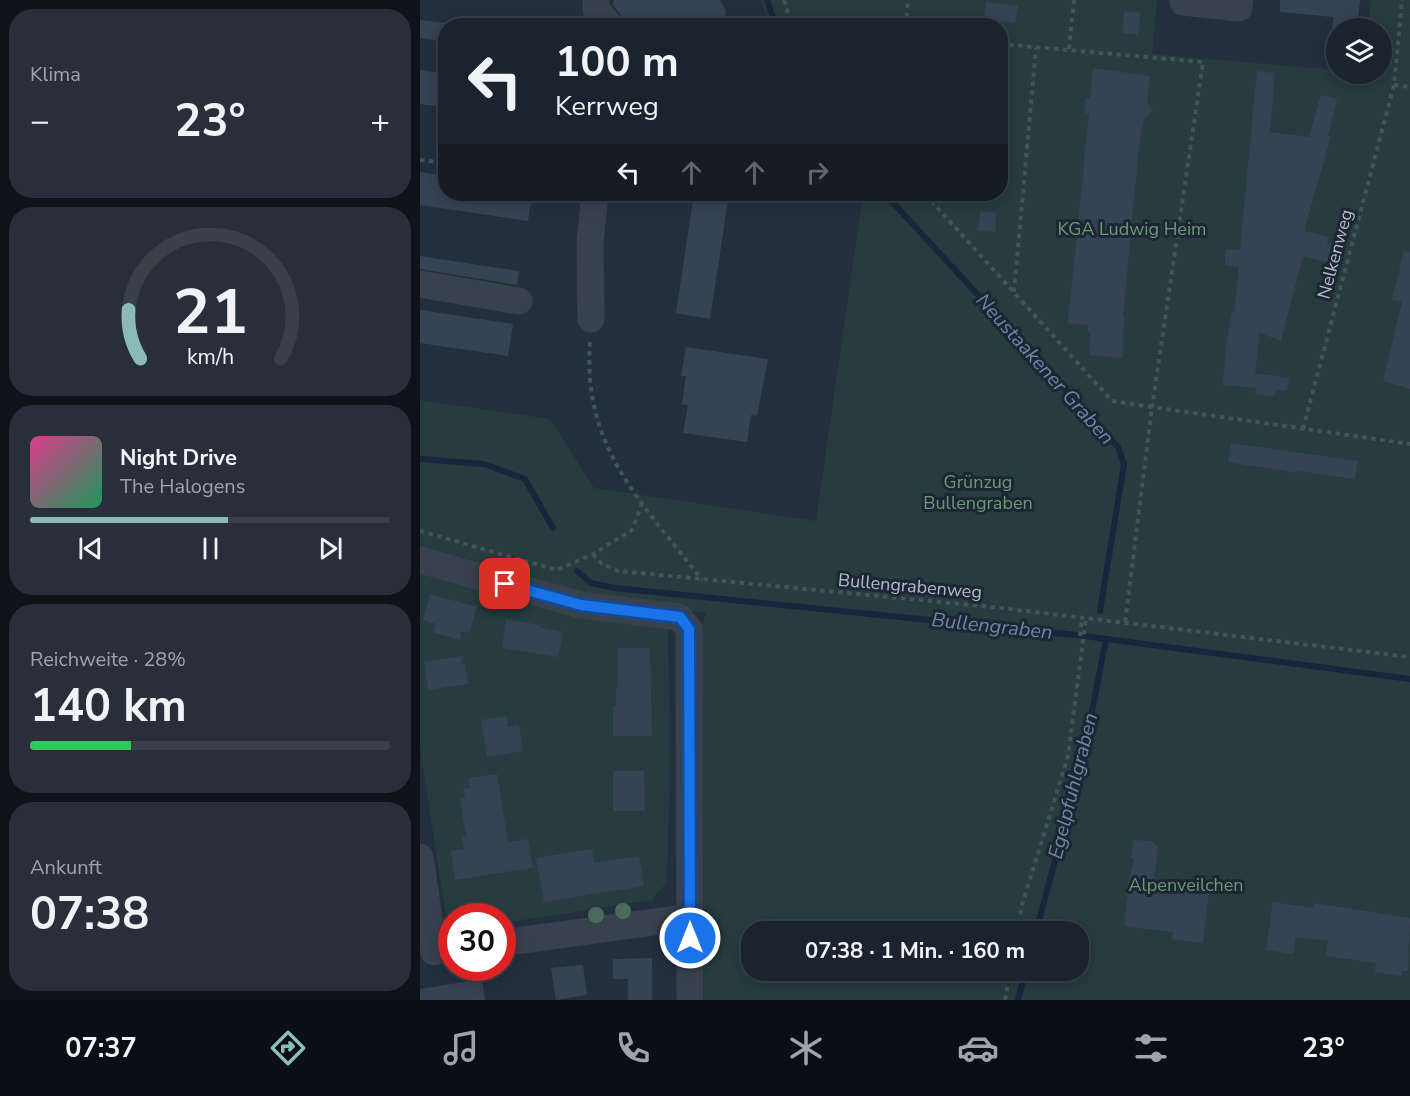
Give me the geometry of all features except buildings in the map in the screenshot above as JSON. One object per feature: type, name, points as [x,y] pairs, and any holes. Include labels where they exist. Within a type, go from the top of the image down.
[{"type":"street","points":[[596,0],[596,10],[603,18]]},
{"type":"street","points":[[1184,0],[1183,2],[1239,8],[1240,0]]},
{"type":"street","points":[[591,318],[590,242],[594,201]]},
{"type":"street","points":[[420,284],[519,300]]},
{"type":"street","points":[[420,560],[581,605],[680,617],[689,629],[690,1000]]},
{"type":"street","points":[[420,857],[435,952]]},
{"type":"street","points":[[516,941],[690,918]]},
{"type":"path","points":[[784,0],[790,18]]},
{"type":"path","points":[[907,18],[908,0]]},
{"type":"path","points":[[1069,49],[1074,0]]},
{"type":"path","name":"Nelkenweg","points":[[1303,429],[1394,86],[1402,0]]},
{"type":"path","points":[[1008,45],[1203,62],[1152,407],[1125,623]]},
{"type":"path","points":[[1014,293],[1036,48]]},
{"type":"path","points":[[1394,86],[1410,87]]},
{"type":"path","points":[[420,160],[438,162]]},
{"type":"path","points":[[931,201],[1112,401],[1410,444]]},
{"type":"path","points":[[591,318],[588,369],[595,416],[607,451],[643,503],[702,580]]},
{"type":"path","points":[[420,531],[557,570],[593,554],[632,530],[643,503]]},
{"type":"path","name":"Bullengrabenweg","points":[[593,554],[618,571],[982,606],[1410,657]]},
{"type":"path","points":[[1080,636],[1084,618]]},
{"type":"path","points":[[1019,921],[1068,756],[1084,618]]},
{"type":"path","points":[[1005,1000],[1009,981]]},
{"type":"green space","points":[[761,0],[1157,0],[1152,54],[1326,69],[1326,84],[1392,84],[1392,18],[1369,18],[1371,0],[1410,0],[1410,1000],[704,1000],[702,625],[706,613],[601,601],[461,557],[420,548],[420,400],[550,419],[594,488],[816,521],[862,201],[1008,201],[1008,18],[767,18]]},
{"type":"green space","points":[[420,570],[668,624],[670,763],[667,882],[652,900],[516,921],[516,903],[444,903],[420,748]]},
{"type":"waterway","name":"Neustaakener Graben","points":[[767,0],[773,18]]},
{"type":"waterway","name":"Neustaakener Graben","points":[[891,201],[1118,447],[1124,464],[1100,611]]},
{"type":"waterway","name":"Bullengraben","points":[[420,459],[484,464],[525,479],[553,528]]},
{"type":"waterway","name":"Bullengraben","points":[[577,571],[591,583],[615,588],[1076,635],[1410,679]]},
{"type":"waterway","name":"Egelpfuhlgraben","points":[[1039,921],[1085,748],[1106,639]]},
{"type":"waterway","name":"Egelpfuhlgraben","points":[[1018,1000],[1023,981]]},
{"type":"route","points":[[505,584],[581,605],[680,617],[689,629],[690,938]]},
{"type":"park label","name":"KGA Ludwig Heim","points":[[1132,229]]},
{"type":"park label","name":"Grünzug Bullengraben","points":[[978,492]]},
{"type":"park label","name":"Alpenveilchen","points":[[1186,885]]}]
